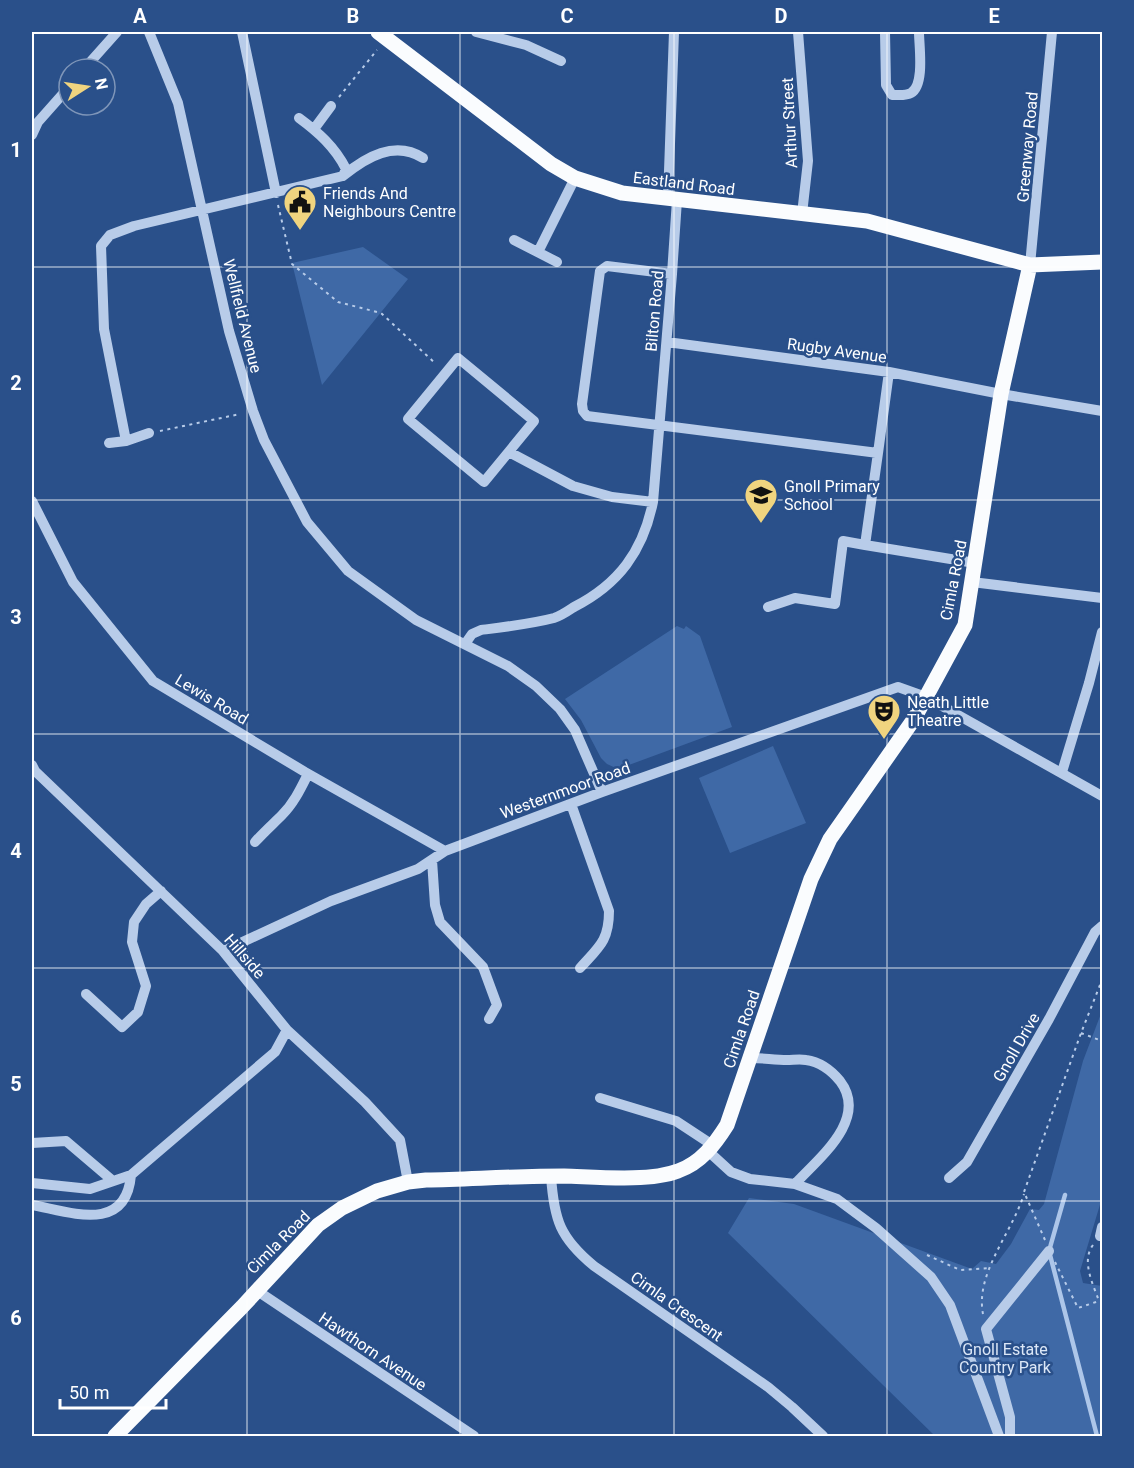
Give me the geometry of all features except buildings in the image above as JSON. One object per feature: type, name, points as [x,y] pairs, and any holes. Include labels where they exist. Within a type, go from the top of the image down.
[{"type":"main road","name":"Eastland Road","points":[[382,35],[551,164],[575,178],[622,193],[867,221],[1030,265],[1102,262]]},
{"type":"main road","name":"Cimla Road","points":[[122,1435],[318,1224],[342,1208],[377,1191],[408,1182],[551,1176],[656,1177],[679,1171],[711,1149],[727,1125],[811,879],[830,839],[914,719],[965,625],[1001,394],[1030,265]]},
{"type":"street","points":[[95,57],[117,32]]},
{"type":"street","name":"Wellfield Avenue","points":[[149,32],[178,103],[229,331],[253,411],[264,440],[307,522],[348,571],[416,620],[508,666],[536,686],[560,709],[575,730],[602,792]]},
{"type":"street","points":[[242,32],[276,193]]},
{"type":"street","points":[[476,32],[526,45],[561,61]]},
{"type":"street","name":"Bilton Road","points":[[660,425],[672,273],[674,32]]},
{"type":"street","name":"Arthur Street","points":[[798,32],[808,161],[802,214]]},
{"type":"street","points":[[885,32],[886,85],[892,95],[909,94],[916,89],[920,79],[919,32]]},
{"type":"street","name":"Greenway Road","points":[[1030,265],[1052,32]]},
{"type":"street","points":[[32,135],[35,121],[57,99]]},
{"type":"street","points":[[314,129],[331,106]]},
{"type":"street","points":[[299,118],[314,129],[338,153],[346,169],[343,176]]},
{"type":"street","points":[[126,441],[104,329],[101,246],[110,235],[134,226],[343,176],[362,161],[380,153],[397,149],[414,152],[423,158]]},
{"type":"street","points":[[538,252],[575,178]]},
{"type":"street","points":[[514,240],[557,262]]},
{"type":"street","points":[[672,273],[607,266],[602,268],[582,404],[587,416],[878,453]]},
{"type":"street","name":"Rugby Avenue","points":[[667,342],[889,372],[1102,411]]},
{"type":"street","points":[[458,358],[534,421],[509,452],[484,482],[408,419],[458,358]]},
{"type":"street","points":[[865,545],[889,372]]},
{"type":"street","points":[[465,644],[472,634],[481,630],[555,617],[585,602],[609,585],[627,565],[640,545],[649,520],[653,502],[660,425]]},
{"type":"street","points":[[109,443],[126,441],[149,433]]},
{"type":"street","points":[[509,452],[573,486],[612,497],[653,502]]},
{"type":"street","name":"Lewis Road","points":[[32,501],[73,582],[153,681],[308,774],[446,851]]},
{"type":"street","points":[[768,607],[795,598],[835,604],[843,541],[975,563]]},
{"type":"street","points":[[972,582],[1102,598]]},
{"type":"street","points":[[1062,772],[1102,632]]},
{"type":"street","name":"Westernmoor Road","points":[[223,951],[330,901],[418,868],[446,851],[602,792],[898,687],[927,697],[1102,796]]},
{"type":"street","name":"Hillside","points":[[33,769],[223,951],[287,1030],[365,1102],[400,1140],[408,1182]]},
{"type":"street","points":[[255,842],[283,814],[300,791],[308,774]]},
{"type":"street","points":[[571,804],[609,911],[609,927],[604,942],[580,968]]},
{"type":"street","points":[[432,860],[435,905],[440,922],[483,967],[497,1005],[489,1019]]},
{"type":"street","points":[[86,994],[122,1027],[138,1012],[146,986],[132,942],[134,922],[146,904],[161,891]]},
{"type":"street","name":"Gnoll Drive","points":[[949,1178],[967,1162],[1049,1019],[1095,932],[1102,926]]},
{"type":"street","points":[[32,1183],[90,1189],[130,1175],[275,1052],[287,1030]]},
{"type":"street","points":[[751,1058],[805,1059],[821,1064],[834,1073],[844,1086],[849,1101],[847,1117],[841,1132],[834,1145],[795,1184]]},
{"type":"street","points":[[600,1098],[676,1121],[711,1149],[731,1172],[750,1179],[795,1184],[837,1199],[876,1228],[930,1277],[950,1305],[999,1437]]},
{"type":"street","points":[[32,1143],[66,1141],[113,1181]]},
{"type":"street","points":[[32,1205],[90,1215],[109,1213],[116,1210],[125,1198],[130,1188],[130,1175]]},
{"type":"street","name":"Cimla Crescent","points":[[551,1176],[553,1203],[561,1229],[576,1251],[768,1388],[823,1437]]},
{"type":"street","points":[[1010,1437],[1010,1417],[986,1329],[1049,1251]]},
{"type":"street","name":"Hawthorn Avenue","points":[[256,1290],[474,1437]]},
{"type":"path","points":[[331,106],[382,35]]},
{"type":"path","points":[[276,193],[292,264],[338,302],[381,313],[446,373]]},
{"type":"path","points":[[149,433],[232,416]]},
{"type":"path","points":[[986,1329],[981,1304],[985,1279],[1010,1231],[1102,980]]},
{"type":"path","points":[[1081,1033],[1102,1041]]},
{"type":"path","points":[[1024,1192],[1049,1251],[1078,1308],[1101,1301],[1088,1262],[1088,1252],[1101,1232]]},
{"type":"path","points":[[925,1254],[960,1270],[990,1268]]},
{"type":"green space","points":[[363,247],[408,279],[322,385],[292,263]]},
{"type":"green space","points":[[677,626],[684,629],[686,626],[700,636],[732,727],[618,769],[607,764],[601,758],[581,720],[565,699]]},
{"type":"green space","points":[[773,746],[806,823],[730,853],[699,778]]},
{"type":"green space","name":"Gnoll Estate Country Park","points":[[1102,1011],[1102,1198],[1080,1271],[1083,1283],[1102,1286],[1102,1436],[935,1436],[728,1233],[749,1198],[794,1204],[972,1269],[981,1261],[996,1264],[1011,1244],[1030,1209],[1039,1210],[1044,1204],[1083,1061]]},
{"type":"waterway","points":[[1065,1195],[1049,1251],[1097,1436]]},
{"type":"place","name":"Friends And Neighbours Centre","points":[[300,231]]},
{"type":"place","name":"Gnoll Primary School","points":[[761,524]]},
{"type":"place","name":"Neath Little Theatre","points":[[884,740]]}]
